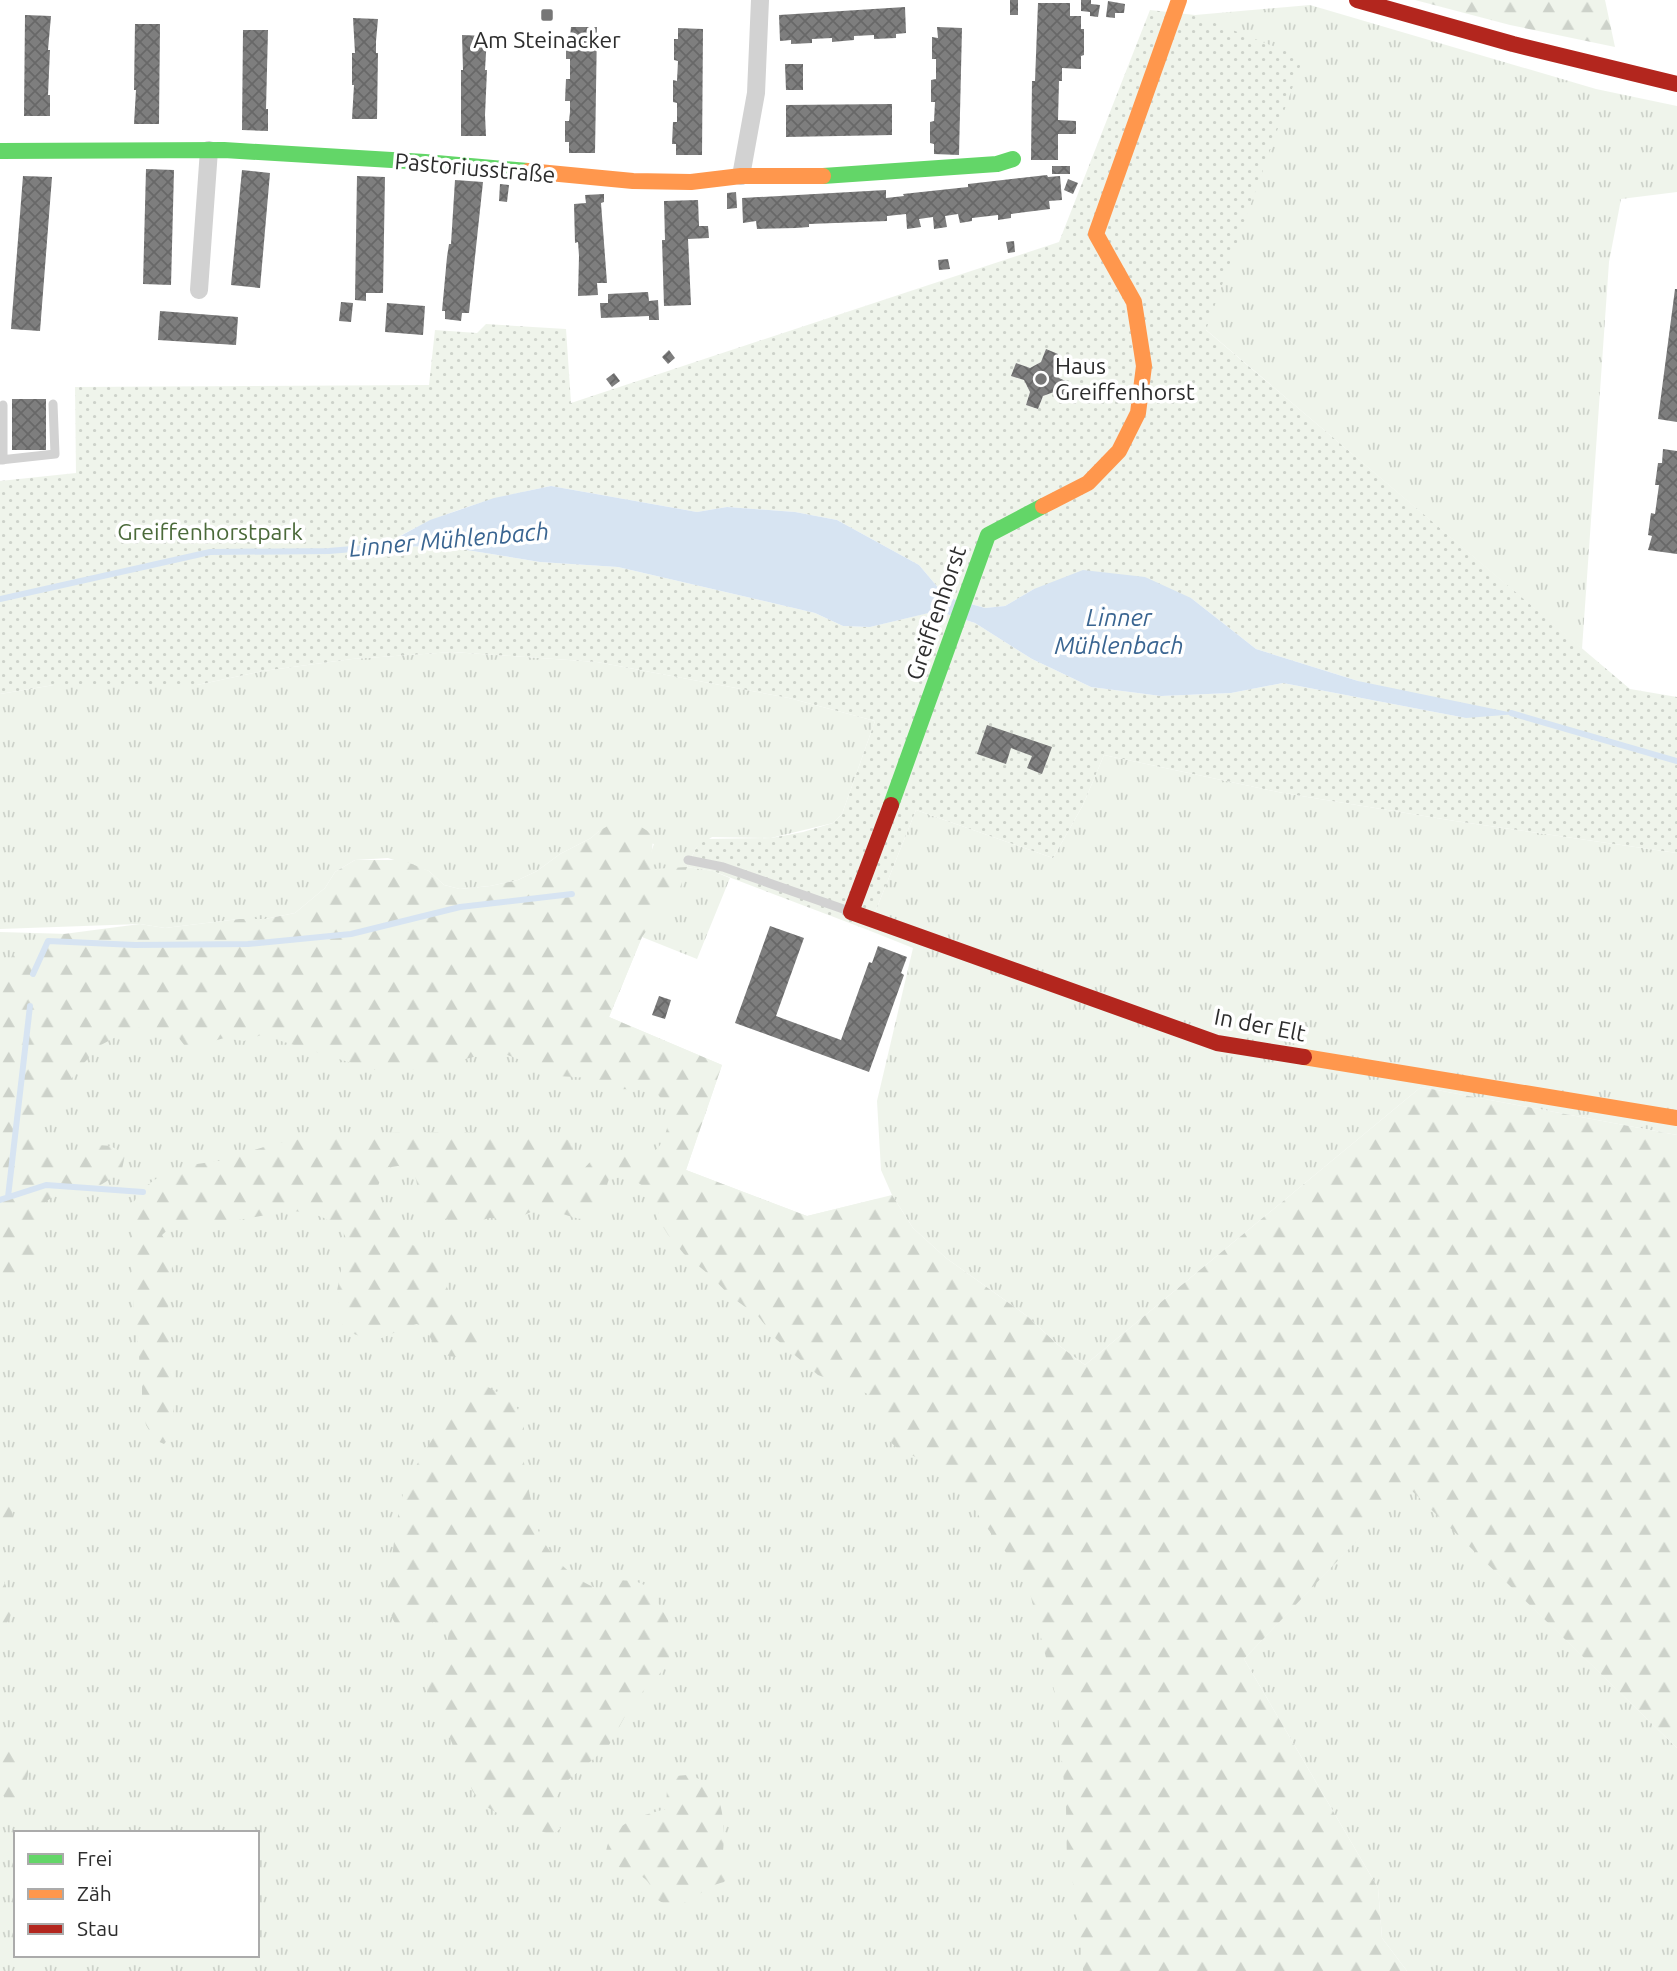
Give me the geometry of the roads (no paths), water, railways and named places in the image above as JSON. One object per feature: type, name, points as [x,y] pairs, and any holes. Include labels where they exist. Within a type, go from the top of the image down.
[{"type":"street","points":[[741,176],[756,93],[760,0]]},
{"type":"street","name":"Greiffenhorst","points":[[851,912],[988,535],[1088,483],[1119,451],[1138,413],[1144,366],[1134,302],[1096,234],[1179,0]]},
{"type":"street","points":[[1357,0],[1513,44],[1677,84]]},
{"type":"street","points":[[198,290],[209,150]]},
{"type":"street","name":"Pastoriusstraße","points":[[0,151],[209,150],[425,162],[633,181],[691,182],[741,176],[847,176],[997,164],[1013,159]]},
{"type":"street","name":"In der Elt","points":[[851,912],[1217,1043],[1677,1118]]},
{"type":"lane","points":[[3,405],[1,460],[55,454],[53,404]]},
{"type":"lane","points":[[688,860],[723,867],[851,912]]},
{"type":"water","name":"Linner Mühlenbach","points":[[551,486],[697,512],[727,507],[795,512],[837,520],[919,565],[946,597],[985,608],[1005,606],[1034,589],[1083,570],[1145,577],[1191,598],[1256,649],[1358,681],[1518,714],[1466,718],[1283,683],[1231,693],[1161,696],[1091,687],[1032,659],[975,623],[937,611],[870,627],[843,626],[815,613],[618,567],[540,562],[442,546],[380,547],[430,520],[494,498]]},
{"type":"waterway","name":"Linner Mühlenbach","points":[[0,599],[210,552],[329,551],[388,546]]},
{"type":"waterway","name":"Linner Mühlenbach","points":[[1511,713],[1677,761]]},
{"type":"waterway","points":[[33,974],[48,941],[135,945],[248,944],[351,934],[460,907],[572,894]]},
{"type":"waterway","points":[[8,1197],[30,1006]]},
{"type":"waterway","points":[[0,1200],[46,1185],[143,1192]]},
{"type":"place","name":"Am Steinacker","points":[[547,15]]},
{"type":"place","name":"Haus Greiffenhorst","points":[[1041,379]]},
{"type":"park label","name":"Greiffenhorstpark","points":[[210,532]]}]
